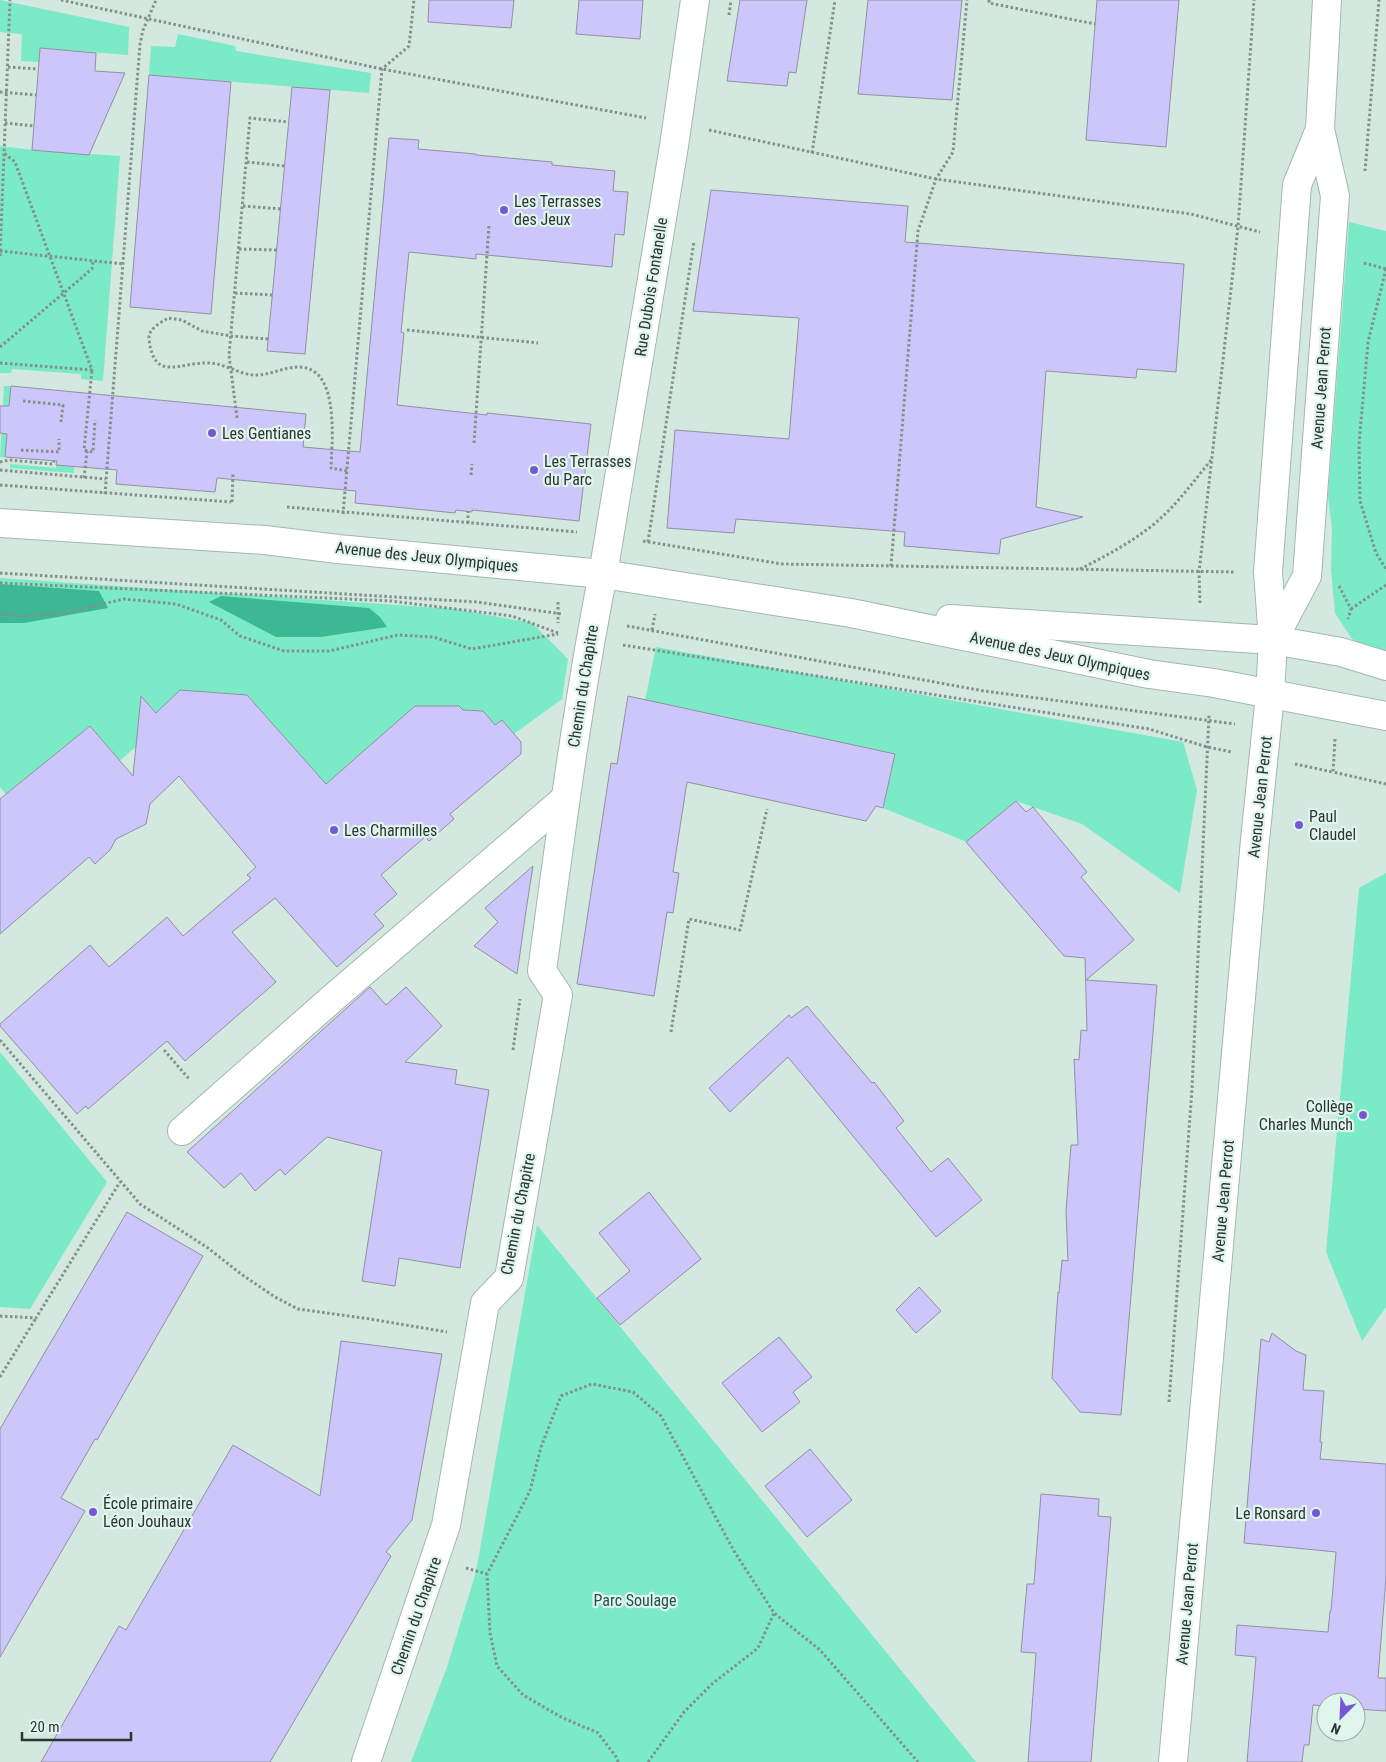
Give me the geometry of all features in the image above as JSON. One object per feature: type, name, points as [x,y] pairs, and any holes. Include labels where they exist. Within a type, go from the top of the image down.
[{"type":"main road","name":"Rue Dubois Fontanelle","points":[[603,574],[677,131],[695,0]]},
{"type":"main road","name":"Avenue Jean Perrot","points":[[1273,640],[1307,576],[1335,196],[1320,129],[1327,0]]},
{"type":"main road","name":"Avenue Jean Perrot","points":[[1173,1762],[1270,694],[1273,640],[1268,572],[1297,185],[1320,129]]},
{"type":"main road","name":"Avenue des Jeux Olympiques","points":[[0,522],[265,540],[338,549],[603,574],[851,613],[1149,674],[1214,683],[1386,716]]},
{"type":"main road","name":"Chemin du Chapitre","points":[[366,1762],[446,1525],[485,1303],[509,1278],[558,996],[542,972],[565,799],[592,629],[603,574]]},
{"type":"main road","name":"Avenue des Jeux Olympiques","points":[[851,613],[1273,640],[1341,652],[1386,666]]},
{"type":"main road","points":[[182,1130],[565,799]]},
{"type":"path","points":[[0,256],[10,0]]},
{"type":"path","points":[[102,529],[140,44],[143,30],[156,0]]},
{"type":"path","points":[[338,549],[347,471],[382,69],[409,46],[414,0]]},
{"type":"path","points":[[728,19],[731,0]]},
{"type":"path","points":[[812,153],[835,0]]},
{"type":"path","points":[[891,566],[918,231],[936,179],[953,152],[967,0]]},
{"type":"path","points":[[989,0],[989,2],[1095,24]]},
{"type":"path","points":[[1200,635],[1199,572],[1238,227],[1254,0]]},
{"type":"path","points":[[1364,175],[1379,0]]},
{"type":"path","points":[[8,67],[38,69]]},
{"type":"path","points":[[0,92],[36,95]]},
{"type":"path","points":[[237,418],[229,354],[250,118],[288,122]]},
{"type":"path","points":[[6,123],[34,126]]},
{"type":"path","points":[[710,138],[712,124]]},
{"type":"path","points":[[4,153],[15,162],[92,370],[84,450],[87,451],[84,478]]},
{"type":"path","points":[[247,162],[284,166]]},
{"type":"path","points":[[242,206],[281,209]]},
{"type":"path","points":[[474,443],[489,225]]},
{"type":"path","points":[[648,542],[695,239]]},
{"type":"path","points":[[239,249],[277,250]]},
{"type":"path","points":[[0,250],[124,264]]},
{"type":"path","points":[[0,347],[92,269],[93,261]]},
{"type":"path","points":[[1386,269],[1368,342],[1359,444],[1360,500],[1376,553],[1386,569]]},
{"type":"path","points":[[235,293],[272,295]]},
{"type":"path","points":[[268,339],[202,331],[182,320],[168,318],[154,326],[149,336],[152,356],[160,365],[171,368],[210,363],[254,375],[298,366],[317,374],[328,391],[332,416],[331,468],[347,471]]},
{"type":"path","points":[[407,330],[538,343]]},
{"type":"path","points":[[0,363],[92,370]]},
{"type":"path","points":[[23,401],[63,404],[62,422]]},
{"type":"path","points":[[87,451],[93,452],[96,420]]},
{"type":"path","points":[[21,450],[58,452],[59,439]]},
{"type":"path","points":[[1080,569],[1126,544],[1154,524],[1179,499],[1212,459]]},
{"type":"path","points":[[0,462],[26,460],[53,464],[54,461]]},
{"type":"path","points":[[471,475],[472,464]]},
{"type":"path","points":[[0,470],[106,479]]},
{"type":"path","points":[[232,502],[233,472]]},
{"type":"path","points":[[0,485],[241,503]]},
{"type":"path","points":[[278,506],[610,535],[782,564],[1268,572]]},
{"type":"path","points":[[468,511],[468,523]]},
{"type":"path","points":[[558,570],[558,634]]},
{"type":"path","points":[[0,573],[477,602],[558,613],[592,629],[1149,729],[1207,747],[1333,772]]},
{"type":"path","points":[[1307,576],[1335,580],[1351,609],[1386,585]]},
{"type":"path","points":[[0,583],[391,601],[512,616],[558,634]]},
{"type":"path","points":[[0,613],[21,616],[64,613],[124,599],[176,604],[221,620],[240,636],[284,651],[329,651],[398,635],[433,637],[472,649],[592,629],[984,691],[1266,729]]},
{"type":"path","points":[[1169,1411],[1192,1089],[1208,721],[1214,683]]},
{"type":"path","points":[[1335,741],[1343,743]]},
{"type":"path","points":[[670,1032],[689,919],[740,930],[767,809]]},
{"type":"path","points":[[512,1055],[521,990]]},
{"type":"path","points":[[0,1040],[140,1204],[208,1248],[241,1274],[275,1297],[298,1309],[450,1332]]},
{"type":"path","points":[[164,1050],[211,1104]]},
{"type":"path","points":[[0,1377],[120,1182]]},
{"type":"path","points":[[0,1316],[36,1318]]},
{"type":"path","points":[[618,1762],[618,1758],[598,1733],[561,1717],[523,1695],[498,1666],[490,1633],[487,1574],[530,1491],[541,1447],[561,1396],[592,1384],[633,1392],[661,1416],[734,1551],[774,1613],[820,1650],[918,1762]]},
{"type":"path","points":[[435,1558],[487,1574]]},
{"type":"path","points":[[648,1762],[684,1712],[712,1684],[758,1648],[774,1613]]},
{"type":"green space","points":[[0,0],[129,27],[128,55],[40,48],[39,62],[21,61],[22,34],[0,32]]},
{"type":"green space","points":[[178,34],[235,46],[236,51],[371,73],[369,93],[149,75],[151,46],[175,47]]},
{"type":"green space","points":[[0,146],[120,156],[103,381],[81,379],[81,374],[12,369],[11,373],[0,373]]},
{"type":"green space","points":[[1349,222],[1386,231],[1386,656],[1352,639],[1335,613],[1331,569],[1332,528],[1328,496]]},
{"type":"green space","points":[[4,386],[11,386],[5,457],[0,457]]},
{"type":"green space","points":[[10,464],[56,468],[56,465],[74,467],[74,473],[10,468]]},
{"type":"green space","points":[[0,578],[455,609],[532,623],[568,659],[562,699],[514,734],[502,720],[495,725],[483,711],[457,710],[454,706],[424,706],[419,709],[415,706],[326,784],[246,694],[241,697],[237,694],[208,692],[203,696],[196,696],[192,691],[180,690],[156,713],[151,707],[139,718],[146,738],[117,763],[112,751],[90,726],[6,794],[0,787]]},
{"type":"green space","points":[[0,584],[99,591],[108,608],[24,623],[0,623]]},
{"type":"green space","points":[[221,596],[369,608],[380,617],[387,627],[321,637],[276,637],[209,602]]},
{"type":"green space","points":[[656,647],[1183,742],[1197,790],[1180,893],[1082,824],[1016,801],[967,842],[883,808],[894,754],[645,700]]},
{"type":"green space","name":"Collège Charles Munch","points":[[1386,873],[1386,1307],[1362,1341],[1326,1252],[1359,888]]},
{"type":"green space","points":[[0,1052],[107,1182],[30,1309],[0,1307]]},
{"type":"green space","name":"Parc Soulage","points":[[537,1225],[976,1762],[411,1762],[447,1667],[476,1572]]},
{"type":"building","points":[[429,0],[514,0],[511,28],[428,22]]},
{"type":"building","points":[[579,0],[643,0],[640,39],[576,34]]},
{"type":"building","points":[[740,0],[807,0],[796,73],[789,72],[787,86],[727,81]]},
{"type":"building","points":[[868,0],[962,0],[952,100],[858,94]]},
{"type":"building","points":[[1097,0],[1179,0],[1166,147],[1086,140]]},
{"type":"building","points":[[40,48],[96,53],[95,71],[125,73],[89,155],[32,150]]},
{"type":"building","points":[[149,75],[231,82],[211,314],[130,307]]},
{"type":"building","points":[[292,87],[330,90],[305,354],[267,351]]},
{"type":"building","points":[[389,138],[419,140],[418,149],[552,162],[552,165],[615,171],[613,191],[628,192],[624,235],[615,234],[612,267],[476,254],[476,259],[409,252],[401,332],[404,333],[397,405],[591,424],[579,521],[472,510],[472,512],[456,510],[455,513],[355,503],[356,491],[217,478],[215,492],[116,484],[117,470],[56,465],[57,461],[5,457],[7,434],[0,433],[0,406],[9,406],[11,386],[306,414],[303,447],[360,452]]},
{"type":"building","points":[[711,190],[908,206],[905,242],[1184,264],[1176,372],[1137,369],[1136,378],[1046,371],[1036,507],[1083,517],[1001,539],[999,554],[904,546],[905,532],[736,519],[734,533],[667,528],[675,430],[789,439],[799,318],[693,311]]},
{"type":"building","points":[[180,690],[247,695],[326,784],[415,706],[459,706],[463,710],[483,711],[495,725],[502,720],[521,742],[521,754],[450,814],[454,819],[429,841],[425,837],[381,875],[397,894],[374,914],[384,926],[337,967],[275,898],[232,932],[276,982],[185,1061],[167,1041],[88,1109],[86,1106],[77,1114],[0,1024],[90,945],[109,967],[167,917],[183,936],[251,878],[247,875],[256,867],[179,776],[150,804],[146,824],[116,839],[110,850],[95,864],[89,857],[0,934],[0,799],[90,726],[133,776],[141,696],[156,713]]},
{"type":"building","points":[[628,696],[895,754],[883,808],[876,806],[866,821],[687,782],[673,872],[679,873],[673,913],[667,912],[654,996],[577,984],[611,763],[617,764]]},
{"type":"building","points":[[1016,801],[1026,812],[1033,807],[1087,872],[1081,877],[1134,940],[1086,980],[1157,985],[1121,1415],[1080,1412],[1052,1378],[1062,1260],[1068,1261],[1066,1211],[1071,1145],[1078,1145],[1074,1059],[1079,1060],[1081,1030],[1087,1031],[1085,958],[1064,956],[966,842]]},
{"type":"building","points":[[533,866],[517,974],[474,946],[498,922],[485,908]]},
{"type":"building","points":[[370,987],[386,1005],[406,987],[442,1026],[405,1062],[457,1070],[455,1084],[489,1090],[460,1268],[399,1258],[395,1286],[362,1281],[382,1151],[327,1137],[285,1175],[280,1169],[255,1191],[241,1173],[224,1188],[187,1152]]},
{"type":"building","points":[[807,1006],[872,1083],[874,1082],[904,1121],[896,1128],[931,1172],[948,1158],[982,1200],[936,1237],[788,1057],[730,1112],[709,1088],[789,1015],[791,1018]]},
{"type":"building","points":[[649,1192],[701,1259],[620,1325],[597,1298],[630,1271],[599,1233]]},
{"type":"building","points":[[127,1212],[203,1256],[97,1440],[95,1439],[61,1498],[85,1511],[0,1657],[0,1429]]},
{"type":"building","points":[[919,1287],[941,1311],[916,1333],[896,1310]]},
{"type":"building","points":[[1272,1333],[1296,1351],[1306,1355],[1303,1390],[1324,1391],[1320,1459],[1386,1464],[1386,1578],[1378,1678],[1386,1678],[1386,1711],[1366,1710],[1366,1692],[1316,1692],[1316,1705],[1313,1705],[1309,1745],[1304,1745],[1302,1762],[1247,1762],[1256,1657],[1235,1655],[1237,1625],[1328,1632],[1331,1611],[1336,1552],[1244,1543],[1261,1339],[1269,1342]]},
{"type":"building","points":[[779,1337],[812,1377],[793,1392],[800,1402],[762,1432],[722,1383]]},
{"type":"building","points":[[341,1341],[442,1354],[412,1520],[386,1552],[391,1556],[270,1762],[41,1762],[119,1626],[126,1630],[233,1445],[320,1496]]},
{"type":"building","points":[[810,1449],[852,1500],[807,1537],[765,1486]]},
{"type":"building","points":[[1041,1494],[1099,1499],[1098,1516],[1111,1517],[1091,1762],[1028,1762],[1036,1653],[1021,1652],[1027,1584],[1034,1584]]},
{"type":"place","name":"Les Terrasses des Jeux","points":[[504,210]]},
{"type":"place","name":"Les Gentianes","points":[[212,433]]},
{"type":"place","name":"Les Terrasses du Parc","points":[[534,470]]},
{"type":"place","name":"Paul Claudel","points":[[1299,825]]},
{"type":"place","name":"Les Charmilles","points":[[334,830]]},
{"type":"place","name":"Collège Charles Munch","points":[[1363,1115]]},
{"type":"place","name":"École primaire Léon Jouhaux","points":[[93,1512]]},
{"type":"place","name":"Le Ronsard","points":[[1316,1513]]}]
